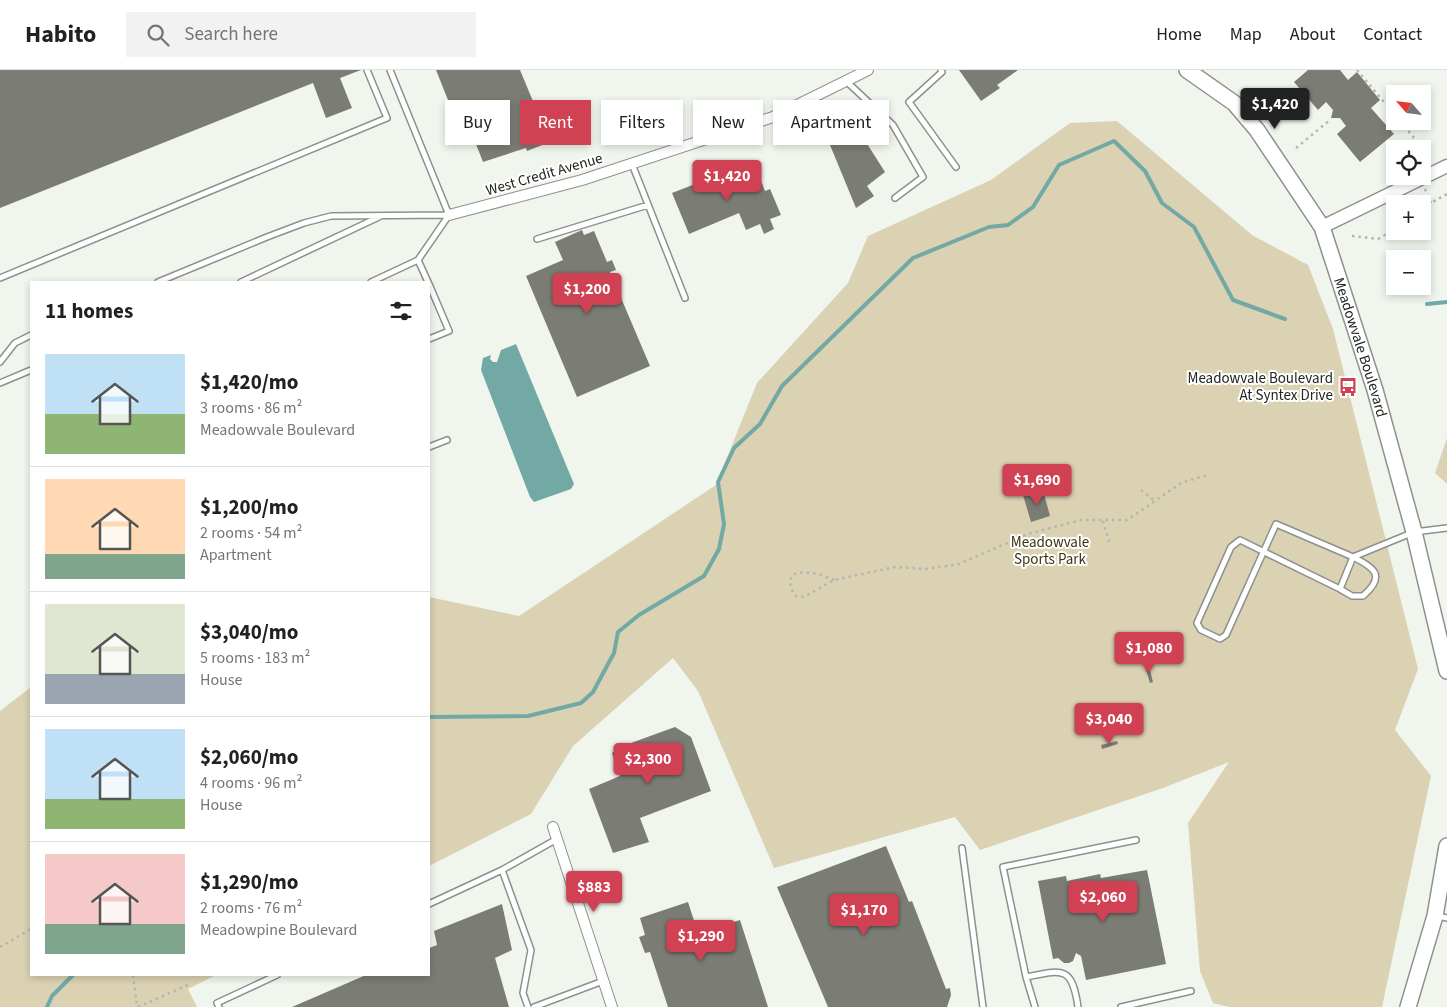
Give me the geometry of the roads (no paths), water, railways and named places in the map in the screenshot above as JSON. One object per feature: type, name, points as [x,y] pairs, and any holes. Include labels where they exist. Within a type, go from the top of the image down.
[{"type":"main road","name":"Meadowvale Boulevard","points":[[1187,70],[1234,103],[1251,123],[1322,227],[1374,390],[1414,532],[1447,671]]},
{"type":"main road","points":[[1408,1007],[1441,917],[1447,846]]},
{"type":"street","name":"West Credit Avenue","points":[[449,215],[582,180],[773,117],[868,70]]},
{"type":"street","points":[[1322,227],[1447,166]]},
{"type":"street","points":[[553,827],[612,1007]]},
{"type":"lane","points":[[0,278],[387,118],[367,70]]},
{"type":"lane","points":[[390,70],[449,215]]},
{"type":"lane","points":[[941,70],[942,72],[909,102],[956,167]]},
{"type":"lane","points":[[846,81],[893,125],[923,178],[895,198]]},
{"type":"lane","points":[[632,164],[685,298]]},
{"type":"lane","points":[[537,238],[648,205]]},
{"type":"lane","points":[[160,281],[304,222],[331,216],[449,215]]},
{"type":"lane","points":[[373,281],[418,260],[449,215]]},
{"type":"lane","points":[[243,281],[381,216]]},
{"type":"lane","points":[[418,260],[427,281]]},
{"type":"lane","points":[[430,288],[449,331],[430,339]]},
{"type":"lane","points":[[0,362],[15,342],[30,335]]},
{"type":"lane","points":[[0,383],[30,370]]},
{"type":"lane","points":[[430,447],[447,440]]},
{"type":"lane","points":[[1353,557],[1276,524],[1264,552],[1226,635],[1220,639],[1201,630],[1198,623],[1231,547],[1240,540],[1264,552],[1340,588],[1352,596],[1363,596],[1373,588],[1376,574],[1372,566],[1353,557]]},
{"type":"lane","points":[[1340,588],[1353,557],[1414,532],[1447,528]]},
{"type":"lane","points":[[430,904],[502,870],[557,839]]},
{"type":"lane","points":[[1035,1007],[1026,977],[1003,867],[1136,840]]},
{"type":"lane","points":[[962,848],[983,1007]]},
{"type":"lane","points":[[502,870],[531,950],[523,993],[528,1007]]},
{"type":"lane","points":[[1026,977],[1056,972],[1066,975],[1075,984],[1078,1007]]},
{"type":"lane","points":[[219,1007],[217,1003],[275,976]]},
{"type":"lane","points":[[534,1007],[603,981]]},
{"type":"lane","points":[[1121,1007],[1191,991]]},
{"type":"water","points":[[516,344],[574,484],[571,489],[534,502],[530,497],[481,370],[483,358],[491,355],[490,359],[493,362],[497,362],[501,350]]},
{"type":"waterway","points":[[430,717],[528,716],[581,703],[593,692],[614,653],[618,632],[639,615],[704,576],[719,549],[724,524],[718,482],[734,448],[760,424],[782,386],[913,258],[989,227],[1008,225],[1033,207],[1059,165],[1114,141],[1145,171],[1162,203],[1194,227],[1233,300],[1285,319]]},
{"type":"waterway","points":[[1427,304],[1447,302]]},
{"type":"waterway","points":[[47,1007],[52,996],[72,976]]},
{"type":"place","name":"Meadowvale Boulevard At Syntex Drive","points":[[1348,387]]},
{"type":"park label","name":"Meadowvale Sports Park","points":[[1050,550]]}]
